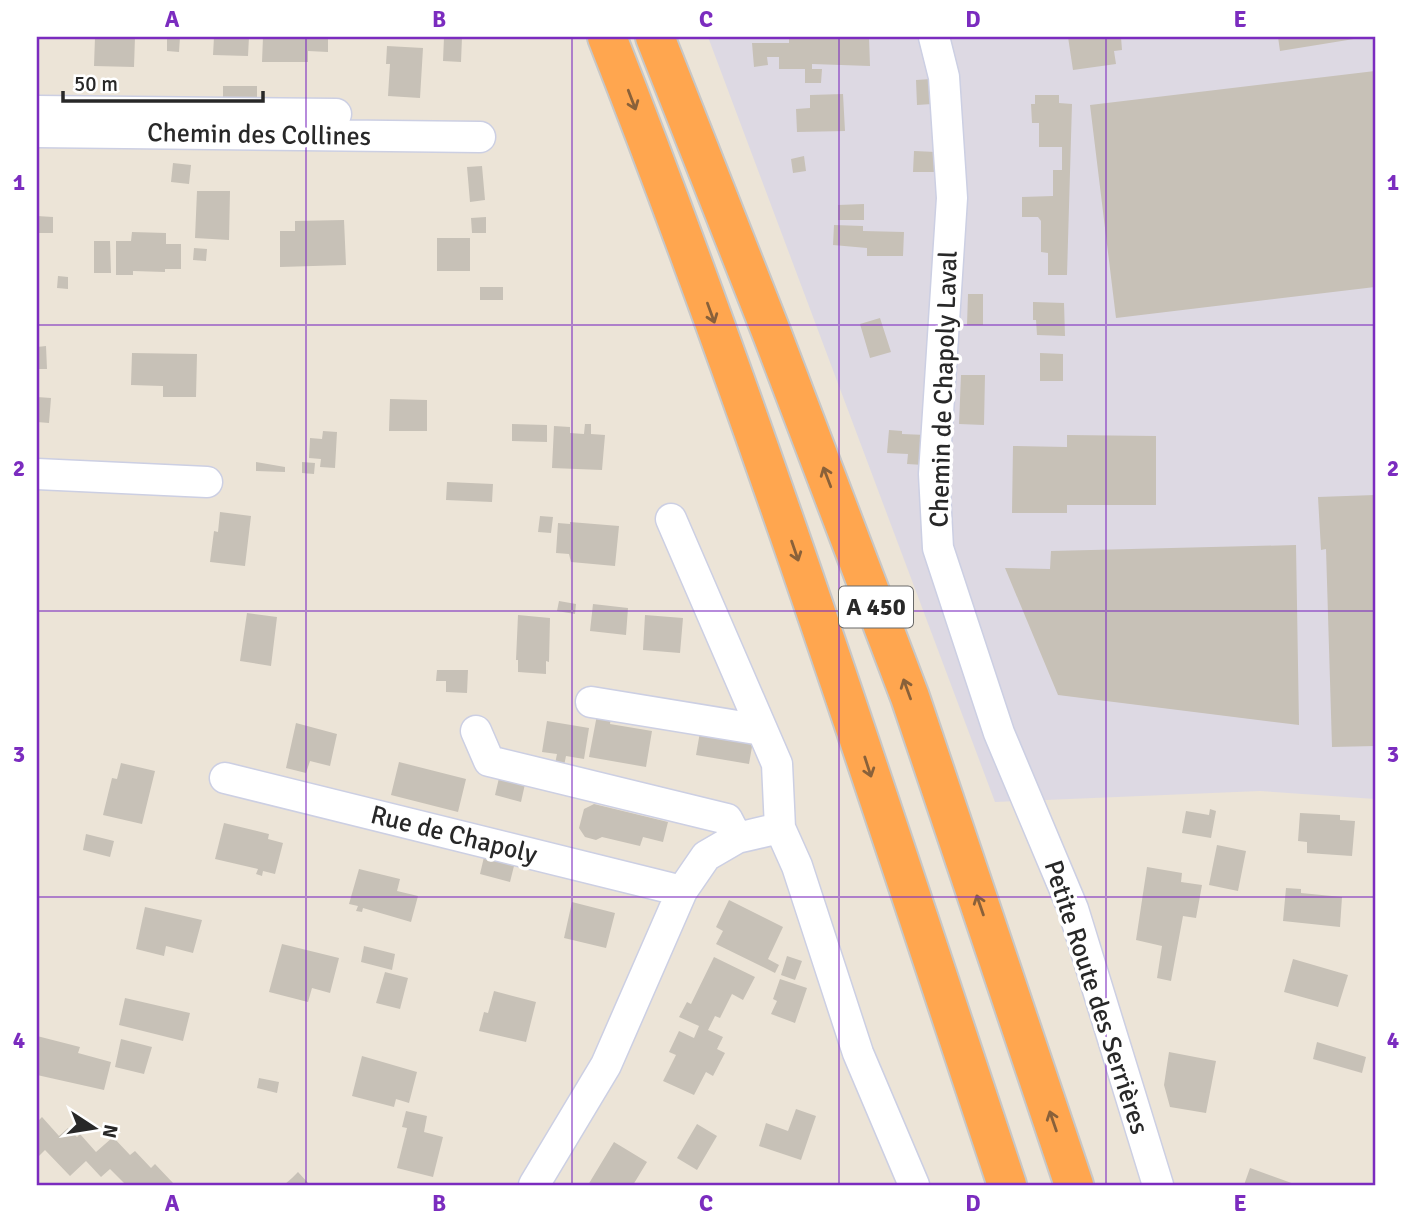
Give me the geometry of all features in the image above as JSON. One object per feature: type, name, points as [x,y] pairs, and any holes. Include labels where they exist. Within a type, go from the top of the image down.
[{"type":"highway","name":"A 450","points":[[607,37],[736,381],[1007,1185]]},
{"type":"highway","name":"A 450","points":[[654,37],[772,334],[910,697],[1074,1185]]},
{"type":"street","name":"Chemin de Chapoly Laval","points":[[934,37],[944,77],[952,198],[934,474],[938,548],[999,733]]},
{"type":"street","name":"Chemin des Collines","points":[[37,111],[336,114]]},
{"type":"street","name":"Chemin des Collines","points":[[37,132],[480,137]]},
{"type":"street","points":[[37,474],[208,482]]},
{"type":"street","points":[[671,519],[777,764],[780,828],[797,866],[858,1053],[914,1185]]},
{"type":"street","points":[[591,702],[762,730]]},
{"type":"street","points":[[476,731],[489,761],[727,819],[737,838]]},
{"type":"street","name":"Petite Route des Serrières","points":[[999,733],[1073,909],[1158,1185]]},
{"type":"street","name":"Rue de Chapoly","points":[[225,778],[682,891]]},
{"type":"street","points":[[534,1185],[606,1065],[682,891],[706,856],[737,838],[780,828]]},
{"type":"shaded area","points":[[708,37],[1375,37],[1375,799],[1260,791],[995,802]]},
{"type":"building","points":[[95,37],[135,37],[134,67],[94,66]]},
{"type":"building","points":[[167,37],[180,37],[179,52],[167,51]]},
{"type":"building","points":[[214,37],[249,37],[248,56],[213,55]]},
{"type":"building","points":[[263,37],[328,37],[328,52],[308,51],[308,62],[262,62]]},
{"type":"building","points":[[444,37],[462,37],[461,62],[443,61]]},
{"type":"building","points":[[789,37],[869,37],[870,66],[812,64],[812,69],[822,69],[821,83],[805,83],[805,69],[779,69],[779,57],[767,57],[768,65],[754,67],[752,43],[789,43]]},
{"type":"building","points":[[1068,37],[1121,37],[1122,50],[1114,51],[1116,64],[1073,70]]},
{"type":"building","points":[[1278,37],[1360,37],[1360,38],[1280,51]]},
{"type":"building","points":[[387,46],[423,48],[420,98],[388,96],[390,64],[386,64]]},
{"type":"building","points":[[1375,71],[1375,287],[1116,318],[1090,105]]},
{"type":"building","points":[[931,79],[932,104],[917,105],[916,80]]},
{"type":"building","points":[[223,86],[257,86],[257,102],[223,101]]},
{"type":"building","points":[[843,94],[845,131],[797,132],[796,109],[810,108],[810,95]]},
{"type":"building","points":[[1035,95],[1059,95],[1059,103],[1072,104],[1067,275],[1048,275],[1048,253],[1041,252],[1041,221],[1038,217],[1022,217],[1022,197],[1053,196],[1053,170],[1062,170],[1062,147],[1039,147],[1039,123],[1032,123],[1031,104],[1035,104]]},
{"type":"building","points":[[914,151],[936,152],[935,172],[913,172]]},
{"type":"building","points":[[804,156],[806,171],[793,173],[791,159]]},
{"type":"building","points":[[173,163],[191,165],[189,184],[171,182]]},
{"type":"building","points":[[482,166],[485,200],[470,202],[467,167]]},
{"type":"building","points":[[197,191],[230,191],[229,240],[195,238]]},
{"type":"building","points":[[864,204],[864,220],[838,220],[838,205]]},
{"type":"building","points":[[37,216],[53,217],[53,233],[37,233]]},
{"type":"building","points":[[486,217],[486,233],[472,233],[471,218]]},
{"type":"building","points":[[344,220],[346,265],[280,267],[280,231],[295,231],[295,221]]},
{"type":"building","points":[[834,225],[863,226],[863,231],[904,232],[903,256],[867,256],[867,248],[833,245]]},
{"type":"building","points":[[132,232],[166,233],[166,244],[181,244],[181,269],[165,269],[165,272],[133,271],[133,275],[116,275],[116,241],[131,241]]},
{"type":"building","points":[[437,238],[470,238],[470,271],[437,271]]},
{"type":"building","points":[[94,241],[110,241],[111,273],[94,273]]},
{"type":"building","points":[[194,248],[207,249],[206,261],[193,260]]},
{"type":"building","points":[[58,276],[68,277],[68,289],[57,288]]},
{"type":"building","points":[[480,287],[503,287],[503,300],[480,300]]},
{"type":"building","points":[[968,294],[983,294],[983,325],[967,325]]},
{"type":"building","points":[[1033,302],[1064,303],[1065,336],[1037,335],[1036,320],[1033,320]]},
{"type":"building","points":[[880,318],[891,352],[870,358],[860,324]]},
{"type":"building","points":[[46,346],[47,369],[37,369],[37,347]]},
{"type":"building","points":[[132,353],[197,354],[196,397],[163,397],[163,386],[131,385]]},
{"type":"building","points":[[1040,353],[1063,354],[1063,381],[1040,381]]},
{"type":"building","points":[[961,375],[985,375],[984,425],[959,424]]},
{"type":"building","points":[[37,397],[51,398],[49,423],[37,422]]},
{"type":"building","points":[[390,399],[427,400],[427,431],[389,431]]},
{"type":"building","points":[[512,424],[547,425],[547,442],[512,441]]},
{"type":"building","points":[[585,424],[591,424],[591,434],[605,435],[602,470],[552,468],[554,426],[570,427],[570,433],[584,434]]},
{"type":"building","points":[[889,430],[902,431],[902,434],[926,435],[924,465],[907,464],[908,454],[887,453]]},
{"type":"building","points":[[323,431],[337,432],[335,468],[320,467],[321,459],[309,458],[310,438],[322,439]]},
{"type":"building","points":[[1067,435],[1156,436],[1156,505],[1067,505],[1067,513],[1012,513],[1013,446],[1067,447]]},
{"type":"building","points":[[256,462],[285,467],[285,472],[256,471]]},
{"type":"building","points":[[302,462],[315,463],[314,474],[302,473]]},
{"type":"building","points":[[447,482],[493,484],[492,502],[446,500]]},
{"type":"building","points":[[1375,495],[1375,746],[1332,747],[1326,549],[1321,550],[1318,497]]},
{"type":"building","points":[[220,512],[251,516],[245,566],[210,562],[214,531],[218,532]]},
{"type":"building","points":[[540,516],[553,517],[551,533],[538,532]]},
{"type":"building","points":[[558,523],[619,526],[615,566],[571,562],[569,554],[556,553]]},
{"type":"building","points":[[1296,545],[1299,725],[1058,695],[1005,568],[1050,569],[1051,551]]},
{"type":"building","points":[[559,601],[576,604],[575,614],[557,611]]},
{"type":"building","points":[[593,604],[628,608],[626,635],[590,631]]},
{"type":"building","points":[[247,613],[277,617],[271,666],[240,661]]},
{"type":"building","points":[[518,615],[550,618],[549,662],[546,661],[546,674],[518,672]]},
{"type":"building","points":[[645,615],[683,618],[680,653],[643,650]]},
{"type":"building","points":[[437,670],[468,670],[467,693],[446,692],[446,681],[436,681]]},
{"type":"building","points":[[597,715],[611,718],[610,724],[652,731],[646,767],[589,757]]},
{"type":"building","points":[[547,721],[589,728],[584,759],[566,756],[564,766],[555,764],[557,754],[542,752]]},
{"type":"building","points":[[296,723],[337,734],[330,766],[310,761],[306,773],[286,768]]},
{"type":"building","points":[[700,732],[753,741],[749,764],[696,755]]},
{"type":"building","points":[[399,762],[466,779],[458,812],[391,795]]},
{"type":"building","points":[[121,763],[155,771],[142,824],[103,815],[112,778],[117,779]]},
{"type":"building","points":[[499,778],[525,784],[521,802],[495,795]]},
{"type":"building","points":[[594,804],[668,822],[663,842],[643,837],[640,846],[602,837],[596,840],[585,837],[579,828],[584,809]]},
{"type":"building","points":[[1210,809],[1216,811],[1211,838],[1182,833],[1186,811],[1209,815]]},
{"type":"building","points":[[1300,813],[1340,815],[1340,820],[1355,821],[1352,856],[1307,853],[1307,842],[1298,841]]},
{"type":"building","points":[[224,823],[269,834],[268,839],[283,843],[275,874],[263,871],[262,876],[256,874],[258,869],[215,859]]},
{"type":"building","points":[[86,834],[114,841],[110,857],[83,850]]},
{"type":"building","points":[[1217,845],[1246,851],[1238,891],[1209,885]]},
{"type":"building","points":[[484,857],[514,866],[510,882],[480,874]]},
{"type":"building","points":[[1147,867],[1182,873],[1181,882],[1202,885],[1196,918],[1183,916],[1171,981],[1157,978],[1162,946],[1136,940]]},
{"type":"building","points":[[359,869],[400,879],[397,891],[418,896],[411,922],[363,908],[362,912],[356,911],[358,906],[349,904]]},
{"type":"building","points":[[1286,888],[1301,889],[1301,893],[1342,897],[1340,927],[1283,921]]},
{"type":"building","points":[[729,900],[783,927],[768,959],[779,965],[775,973],[716,944],[723,931],[716,927]]},
{"type":"building","points":[[572,902],[615,913],[606,948],[564,938]]},
{"type":"building","points":[[145,907],[202,920],[193,953],[166,946],[164,956],[136,949]]},
{"type":"building","points":[[282,944],[339,958],[330,993],[312,988],[308,1002],[269,992]]},
{"type":"building","points":[[364,946],[395,954],[392,970],[361,962]]},
{"type":"building","points":[[787,956],[802,961],[795,980],[781,975]]},
{"type":"building","points":[[714,957],[755,977],[743,1000],[732,994],[720,1018],[715,1016],[708,1030],[723,1037],[717,1049],[725,1053],[713,1076],[706,1072],[694,1095],[663,1081],[676,1055],[669,1052],[679,1031],[694,1038],[699,1026],[679,1017],[687,1002],[691,1004]]},
{"type":"building","points":[[1293,959],[1348,975],[1338,1007],[1284,992]]},
{"type":"building","points":[[385,972],[408,978],[400,1009],[376,1003]]},
{"type":"building","points":[[780,979],[807,988],[795,1023],[771,1014],[777,1001],[773,999]]},
{"type":"building","points":[[494,991],[536,1002],[526,1042],[479,1031],[484,1012],[488,1013]]},
{"type":"building","points":[[125,998],[190,1013],[183,1041],[119,1025]]},
{"type":"building","points":[[37,1036],[80,1047],[78,1053],[111,1062],[104,1090],[37,1075]]},
{"type":"building","points":[[121,1039],[152,1047],[144,1074],[115,1067]]},
{"type":"building","points":[[1317,1042],[1366,1057],[1362,1073],[1313,1059]]},
{"type":"building","points":[[1169,1052],[1216,1061],[1206,1113],[1170,1107],[1164,1085]]},
{"type":"building","points":[[362,1056],[417,1072],[409,1103],[396,1099],[394,1107],[352,1096]]},
{"type":"building","points":[[259,1078],[279,1082],[277,1093],[257,1088]]},
{"type":"building","points":[[796,1109],[816,1116],[801,1160],[759,1146],[766,1123],[788,1131]]},
{"type":"building","points":[[406,1111],[427,1116],[424,1132],[443,1137],[433,1177],[397,1168],[407,1128],[402,1127]]},
{"type":"building","points":[[42,1117],[59,1136],[68,1128],[77,1137],[80,1134],[96,1152],[113,1137],[130,1155],[135,1151],[151,1168],[155,1164],[173,1183],[126,1185],[110,1169],[101,1177],[86,1161],[70,1176],[45,1150],[37,1158],[37,1122]]},
{"type":"building","points":[[697,1124],[717,1136],[697,1170],[677,1158]]},
{"type":"building","points":[[614,1142],[647,1162],[633,1185],[588,1185]]},
{"type":"building","points":[[1250,1168],[1297,1185],[1244,1185]]},
{"type":"building","points":[[298,1172],[310,1185],[284,1185],[292,1178]]}]
